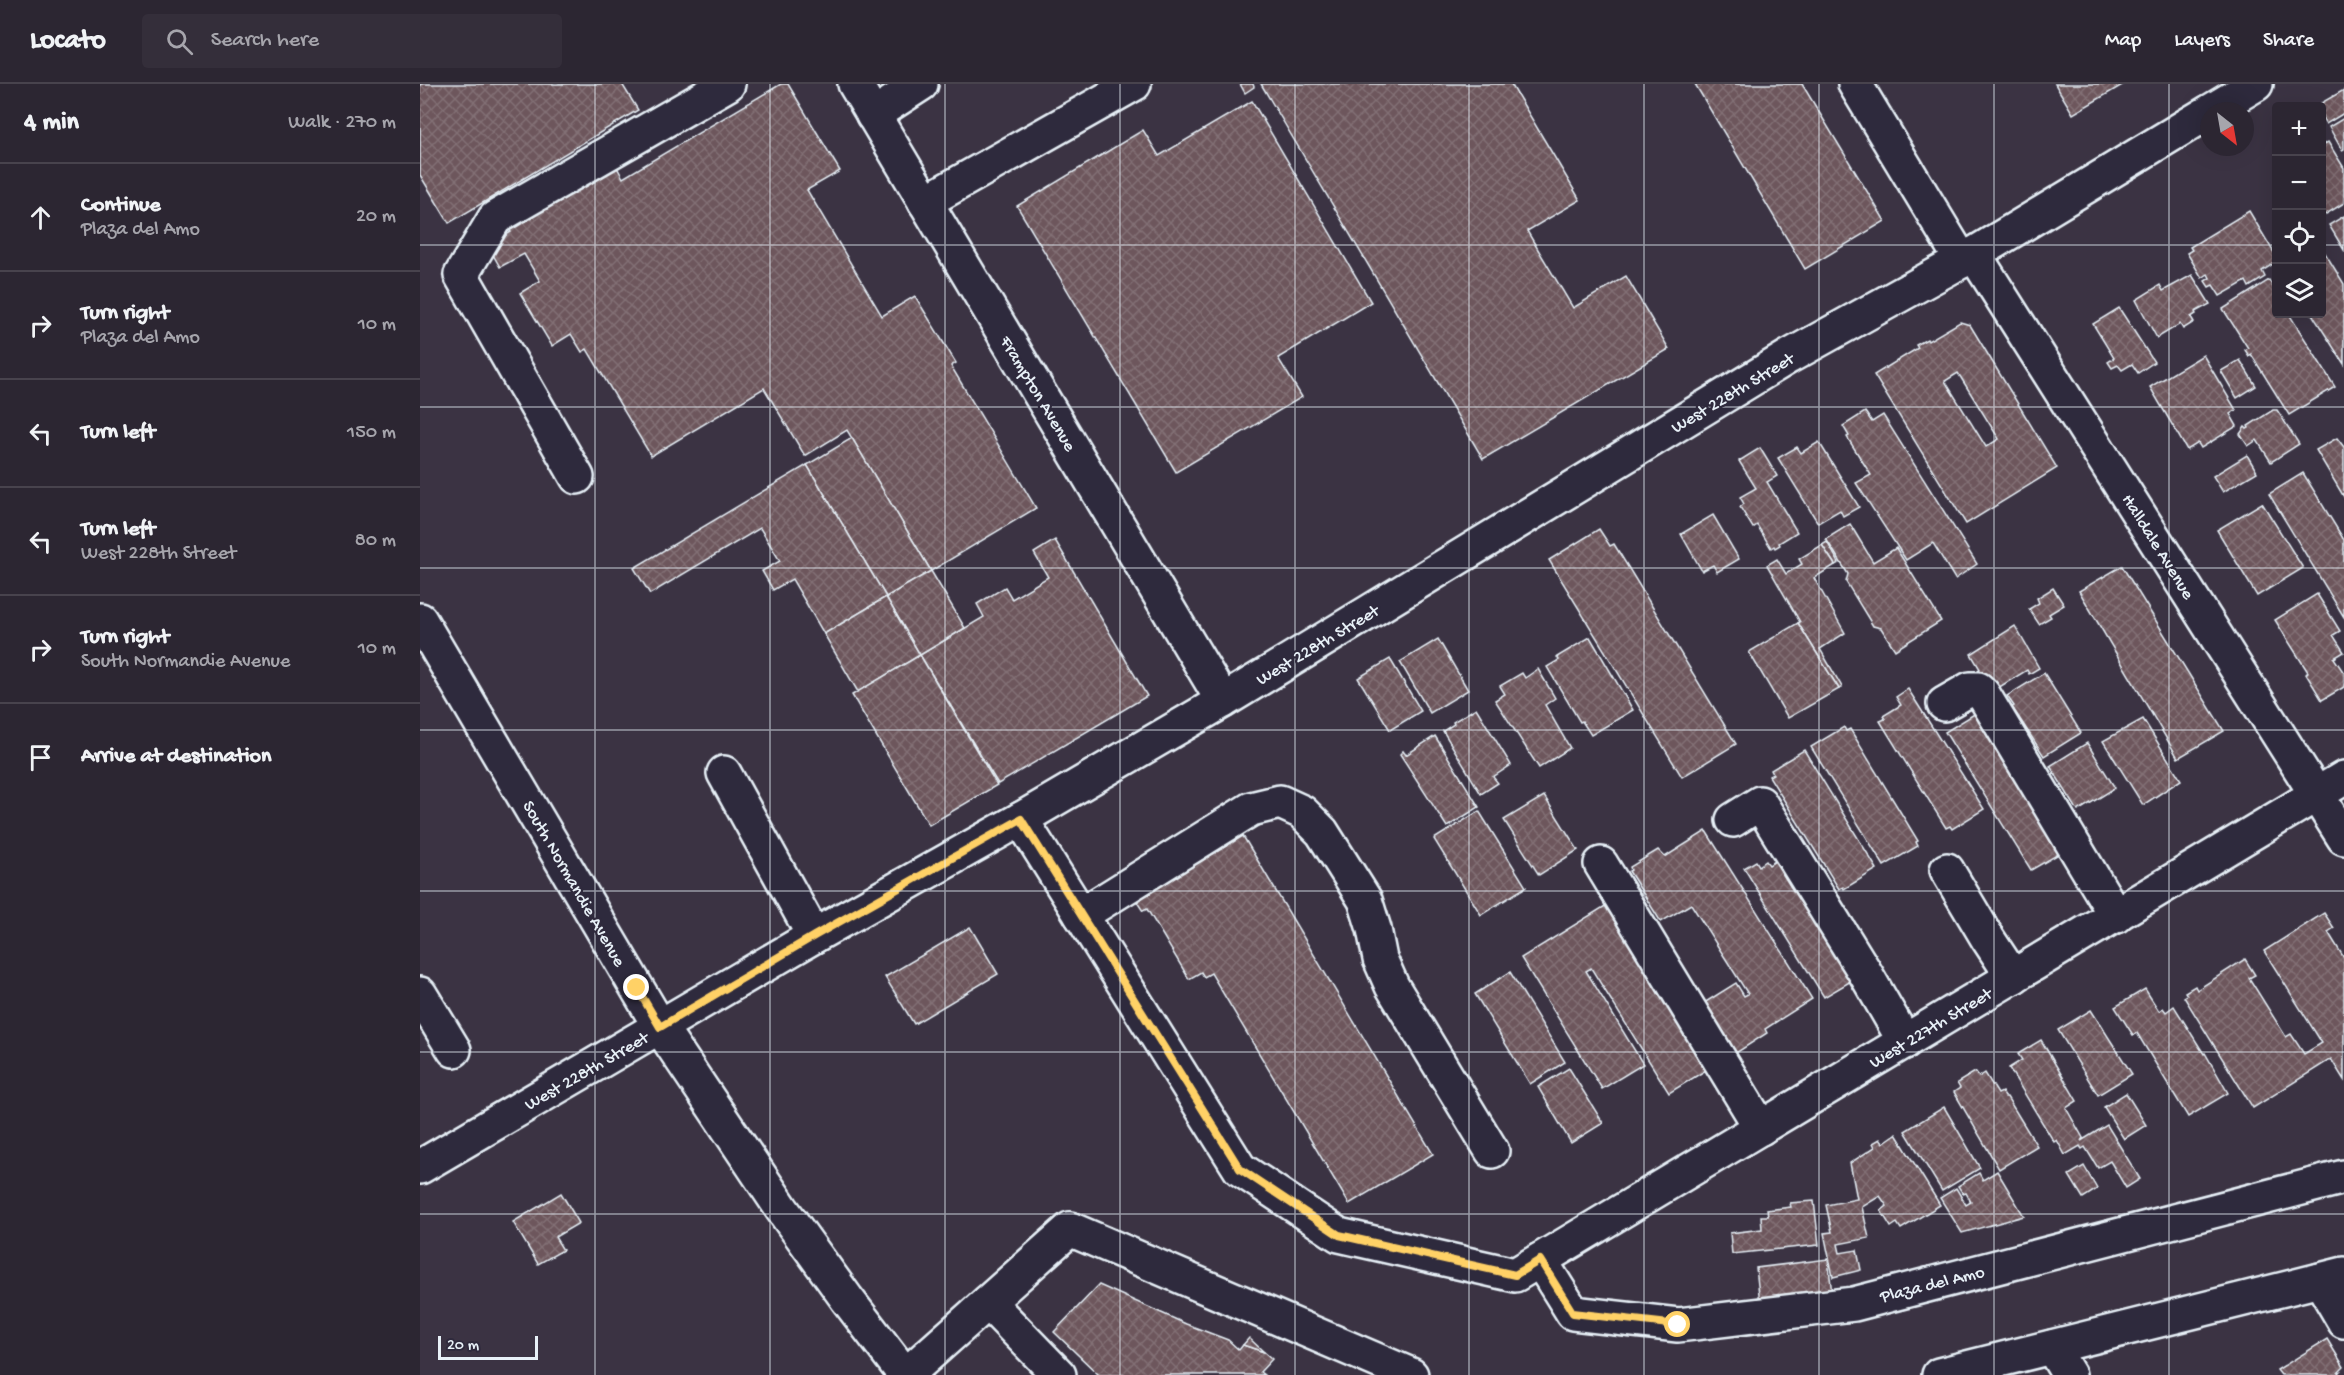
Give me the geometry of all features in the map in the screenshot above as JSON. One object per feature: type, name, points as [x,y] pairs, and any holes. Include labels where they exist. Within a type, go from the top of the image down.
[{"type":"street","points":[[577,477],[461,275],[495,218],[728,84]]},
{"type":"street","name":"Frampton Avenue","points":[[855,84],[1223,701]]},
{"type":"street","points":[[873,115],[921,84]]},
{"type":"street","points":[[925,202],[1134,84]]},
{"type":"street","name":"Halldale Avenue","points":[[1855,84],[1968,258],[2330,787],[2344,838]]},
{"type":"street","name":"West 228th Street","points":[[2226,102],[2256,84]]},
{"type":"street","name":"West 228th Street","points":[[420,1167],[814,936],[1223,701],[1788,357],[1968,258],[2200,118]]},
{"type":"street","name":"South Normandie Avenue","points":[[420,620],[660,1027],[782,1209],[906,1375]]},
{"type":"street","points":[[1944,704],[1970,689],[1978,689],[1983,694],[2116,916]]},
{"type":"street","points":[[724,773],[814,936]]},
{"type":"street","name":"West 227th Street","points":[[1527,1268],[2330,787]]},
{"type":"street","points":[[1082,915],[1251,809],[1280,802],[1302,812],[1322,831],[1365,900],[1380,959],[1392,986],[1492,1151]]},
{"type":"street","points":[[1732,820],[1761,802],[1905,1042]]},
{"type":"street","points":[[1021,819],[1240,1169],[1339,1235],[1527,1268]]},
{"type":"street","points":[[1601,864],[1761,1128]]},
{"type":"street","points":[[1947,870],[2013,977]]},
{"type":"street","points":[[420,994],[454,1050]]},
{"type":"street","name":"Plaza del Amo","points":[[1527,1268],[1573,1313],[1678,1325],[1854,1304],[2344,1177]]},
{"type":"street","points":[[906,1375],[1070,1228],[1411,1375]]},
{"type":"street","points":[[1939,1375],[2332,1277],[2344,1321]]},
{"type":"street","points":[[988,1302],[1059,1375]]},
{"type":"street","points":[[2052,1347],[2069,1375]]},
{"type":"building","points":[[420,84],[622,84],[638,110],[449,223],[420,175]]},
{"type":"building","points":[[781,84],[788,84],[840,171],[807,190],[882,316],[915,296],[956,363],[951,366],[1036,508],[931,571],[847,430],[805,456],[764,388],[651,456],[587,349],[582,352],[571,334],[552,346],[520,293],[540,281],[524,254],[500,267],[488,246],[511,232],[507,226],[614,162],[623,178]]},
{"type":"building","points":[[1240,84],[1253,84],[1254,87],[1245,93]]},
{"type":"building","points":[[1261,84],[1511,84],[1580,200],[1527,231],[1573,308],[1626,276],[1669,349],[1483,459]]},
{"type":"building","points":[[1695,84],[1802,84],[1885,221],[1805,269]]},
{"type":"building","points":[[2055,84],[2124,84],[2073,114]]},
{"type":"building","points":[[2344,90],[2344,113],[2326,124],[2326,102],[2323,102]]},
{"type":"building","points":[[1252,101],[1371,302],[1278,358],[1302,397],[1176,472],[1017,206],[1143,130],[1159,156]]},
{"type":"building","points":[[2344,118],[2344,149],[2342,150],[2329,127]]},
{"type":"building","points":[[2328,142],[2344,168],[2344,203],[2326,214],[2326,156]]},
{"type":"building","points":[[2249,211],[2272,249],[2272,265],[2262,271],[2265,277],[2249,287],[2246,281],[2220,296],[2213,285],[2209,287],[2205,281],[2210,278],[2208,274],[2202,278],[2187,253],[2192,250],[2190,247]]},
{"type":"building","points":[[2344,216],[2344,250],[2329,225]]},
{"type":"building","points":[[2326,255],[2344,284],[2344,364],[2315,318],[2326,318]]},
{"type":"building","points":[[2192,275],[2210,304],[2195,312],[2196,314],[2191,317],[2194,322],[2183,329],[2180,324],[2157,338],[2136,300],[2160,285],[2163,291]]},
{"type":"building","points":[[2269,280],[2272,286],[2272,318],[2292,318],[2335,387],[2289,415],[2251,354],[2249,356],[2245,350],[2248,348],[2223,309]]},
{"type":"building","points":[[2119,308],[2154,362],[2138,373],[2132,364],[2122,370],[2118,365],[2112,368],[2108,362],[2114,358],[2093,324]]},
{"type":"building","points":[[1960,322],[1970,325],[2057,468],[1966,524],[1874,375],[1918,348],[1916,345],[1927,339],[1928,341]],"holes":[[[1958,373],[1999,439],[1986,447],[1945,381]]]},
{"type":"building","points":[[2203,355],[2236,410],[2230,414],[2237,426],[2201,448],[2198,443],[2187,450],[2150,387]]},
{"type":"building","points":[[2240,360],[2256,386],[2237,398],[2221,371]]},
{"type":"building","points":[[2273,410],[2277,410],[2299,444],[2271,462],[2257,440],[2248,446],[2240,434],[2245,427],[2249,428],[2248,426]]},
{"type":"building","points":[[1865,412],[1872,422],[1883,415],[1977,564],[1955,579],[1933,543],[1906,560],[1856,483],[1871,475],[1847,437],[1849,436],[1843,426]]},
{"type":"building","points":[[852,438],[931,571],[886,597],[807,465]]},
{"type":"building","points":[[2337,438],[2344,447],[2344,497],[2316,450]]},
{"type":"building","points":[[1819,442],[1859,507],[1843,516],[1840,510],[1818,523],[1778,458],[1797,447],[1801,453]]},
{"type":"building","points":[[1760,448],[1777,476],[1767,482],[1797,532],[1775,548],[1774,546],[1771,548],[1757,525],[1753,528],[1740,507],[1744,504],[1740,497],[1756,488],[1739,461]]},
{"type":"building","points":[[2247,455],[2257,472],[2223,492],[2213,476]]},
{"type":"building","points":[[807,465],[886,597],[824,634],[792,579],[773,590],[762,571],[780,561],[760,528],[650,594],[634,568]]},
{"type":"building","points":[[2303,473],[2344,540],[2344,617],[2269,494]]},
{"type":"building","points":[[2262,503],[2303,568],[2257,596],[2217,530]]},
{"type":"building","points":[[1713,515],[1739,559],[1717,572],[1713,565],[1702,571],[1681,534]]},
{"type":"building","points":[[1850,524],[1873,562],[1896,548],[1941,621],[1895,650],[1881,628],[1873,626],[1846,582],[1848,574],[1826,539]]},
{"type":"building","points":[[1599,529],[1610,546],[1614,544],[1736,744],[1682,777],[1549,560]]},
{"type":"building","points":[[1055,540],[1147,696],[998,784],[920,655],[984,617],[977,604],[1005,587],[1012,599],[1048,577],[1034,553]]},
{"type":"building","points":[[1827,542],[1839,563],[1835,565],[1822,545]]},
{"type":"building","points":[[1822,545],[1835,565],[1814,578],[1845,633],[1820,649],[1842,687],[1839,689],[1798,623],[1800,622],[1767,565],[1777,559],[1786,574],[1802,564],[1799,559]]},
{"type":"building","points":[[2122,566],[2224,731],[2178,758],[2079,591]]},
{"type":"building","points":[[931,571],[965,628],[920,655],[886,597]]},
{"type":"building","points":[[2053,588],[2064,605],[2049,614],[2051,617],[2039,624],[2029,609],[2039,603],[2037,598]]},
{"type":"building","points":[[2317,594],[2340,631],[2333,635],[2344,652],[2334,658],[2344,673],[2344,687],[2322,700],[2306,674],[2308,672],[2275,620]]},
{"type":"building","points":[[886,597],[920,655],[858,692],[824,634]]},
{"type":"building","points":[[1798,623],[1839,689],[1788,718],[1749,652]]},
{"type":"building","points":[[2015,626],[2039,668],[2029,674],[2027,670],[1993,691],[1978,670],[1980,669],[1971,654]]},
{"type":"building","points":[[1590,637],[1633,710],[1591,735],[1582,721],[1580,722],[1547,667],[1559,660],[1557,657]]},
{"type":"building","points":[[1438,639],[1468,690],[1430,713],[1400,662]]},
{"type":"building","points":[[920,655],[997,785],[929,825],[852,695]]},
{"type":"building","points":[[1390,659],[1421,711],[1390,730],[1358,678]]},
{"type":"building","points":[[1538,669],[1555,698],[1545,705],[1570,748],[1539,768],[1495,700],[1505,694],[1500,686],[1522,673],[1525,678]]},
{"type":"building","points":[[2044,673],[2081,733],[2044,756],[2007,696]]},
{"type":"building","points":[[1908,689],[1984,809],[1952,829],[1950,826],[1946,828],[1880,721],[1885,719],[1883,716],[1901,705],[1896,697]]},
{"type":"building","points":[[1476,708],[1511,765],[1493,777],[1498,783],[1481,794],[1443,731]]},
{"type":"building","points":[[1984,708],[2064,851],[2031,870],[1945,732]]},
{"type":"building","points":[[2143,719],[2181,780],[2143,805],[2103,741]]},
{"type":"building","points":[[1844,727],[1846,731],[1850,729],[1918,841],[1916,842],[1918,846],[1884,866],[1811,747]]},
{"type":"building","points":[[1435,736],[1479,807],[1447,827],[1400,754],[1403,751],[1406,755]]},
{"type":"building","points":[[2087,743],[2115,788],[2078,811],[2050,766]]},
{"type":"building","points":[[1804,750],[1877,869],[1844,889],[1843,887],[1839,889],[1769,776],[1773,774],[1771,770]]},
{"type":"building","points":[[1544,796],[1578,850],[1539,875],[1504,820]]},
{"type":"building","points":[[1479,811],[1526,887],[1481,915],[1434,839]]},
{"type":"building","points":[[1706,831],[1812,999],[1765,1029],[1767,1033],[1736,1053],[1704,1003],[1736,983],[1744,996],[1748,994],[1691,904],[1661,922],[1629,871],[1630,867],[1658,850],[1665,857]]},
{"type":"building","points":[[1243,836],[1433,1154],[1349,1204],[1211,973],[1204,977],[1201,972],[1189,979],[1147,909],[1143,911],[1137,902],[1141,899],[1140,897]]},
{"type":"building","points":[[1780,858],[1853,980],[1824,997],[1744,868],[1756,861],[1759,866],[1766,861],[1769,865]]},
{"type":"building","points":[[1610,903],[1711,1067],[1669,1093],[1591,968],[1586,971],[1643,1064],[1602,1089],[1521,958]]},
{"type":"building","points":[[2324,913],[2334,928],[2328,932],[2344,958],[2344,1080],[2331,1059],[2253,1108],[2184,997],[2187,995],[2185,992],[2195,986],[2197,990],[2245,959],[2255,975],[2249,978],[2286,1037],[2291,1034],[2304,1054],[2322,1043],[2264,951]]},
{"type":"building","points":[[970,927],[998,974],[914,1024],[885,977]]},
{"type":"building","points":[[1510,972],[1565,1062],[1530,1084],[1475,994]]},
{"type":"building","points":[[2145,989],[2159,1011],[2163,1008],[2166,1012],[2174,1006],[2228,1093],[2188,1117],[2137,1033],[2133,1035],[2115,1007]]},
{"type":"building","points":[[2091,1010],[2132,1074],[2098,1095],[2058,1030]]},
{"type":"building","points":[[2041,1040],[2077,1101],[2066,1108],[2083,1138],[2081,1141],[2107,1125],[2140,1179],[2126,1188],[2110,1161],[2098,1168],[2085,1147],[2082,1149],[2080,1146],[2065,1155],[2057,1140],[2054,1142],[2009,1068],[2022,1060],[2018,1054]]},
{"type":"building","points":[[1569,1068],[1603,1123],[1571,1143],[1538,1087]]},
{"type":"building","points":[[1975,1072],[1979,1077],[1985,1073],[1998,1094],[2002,1092],[2007,1097],[2037,1146],[1999,1169],[1954,1092],[1960,1088],[1957,1083]]},
{"type":"building","points":[[2126,1093],[2146,1125],[2124,1139],[2104,1107]]},
{"type":"building","points":[[1944,1107],[1980,1168],[1942,1191],[1905,1131]]},
{"type":"building","points":[[1896,1134],[1940,1205],[1901,1229],[1897,1223],[1891,1227],[1881,1211],[1887,1206],[1880,1196],[1862,1207],[1869,1238],[1838,1244],[1840,1253],[1857,1250],[1861,1270],[1833,1277],[1824,1233],[1832,1232],[1826,1205],[1857,1199],[1850,1163],[1875,1147],[1873,1143],[1880,1139],[1883,1143]]},
{"type":"building","points":[[2084,1166],[2097,1189],[2083,1198],[2069,1175]]},
{"type":"building","points":[[1997,1171],[2024,1216],[1962,1233],[1940,1198],[1956,1188],[1966,1205],[1971,1202],[1958,1186],[1979,1173],[1983,1180]]},
{"type":"building","points":[[561,1193],[579,1223],[555,1237],[563,1250],[538,1264],[513,1222]]},
{"type":"building","points":[[1814,1201],[1819,1245],[1732,1254],[1730,1233],[1762,1229],[1761,1216],[1768,1216],[1767,1210],[1791,1207],[1790,1203]]},
{"type":"building","points":[[1828,1259],[1832,1294],[1760,1303],[1756,1268]]},
{"type":"building","points":[[1099,1285],[1228,1340],[1239,1350],[1243,1345],[1264,1352],[1272,1359],[1260,1372],[1264,1375],[1099,1375],[1054,1332]]},
{"type":"building","points":[[1249,1338],[1264,1352],[1243,1345]]},
{"type":"building","points":[[2327,1339],[2344,1367],[2338,1373],[2340,1375],[2281,1375],[2277,1370]]},
{"type":"route","points":[[637,988],[660,1027],[814,936],[1021,819],[1240,1169],[1339,1235],[1515,1275],[1540,1260],[1573,1313],[1678,1325]]}]
